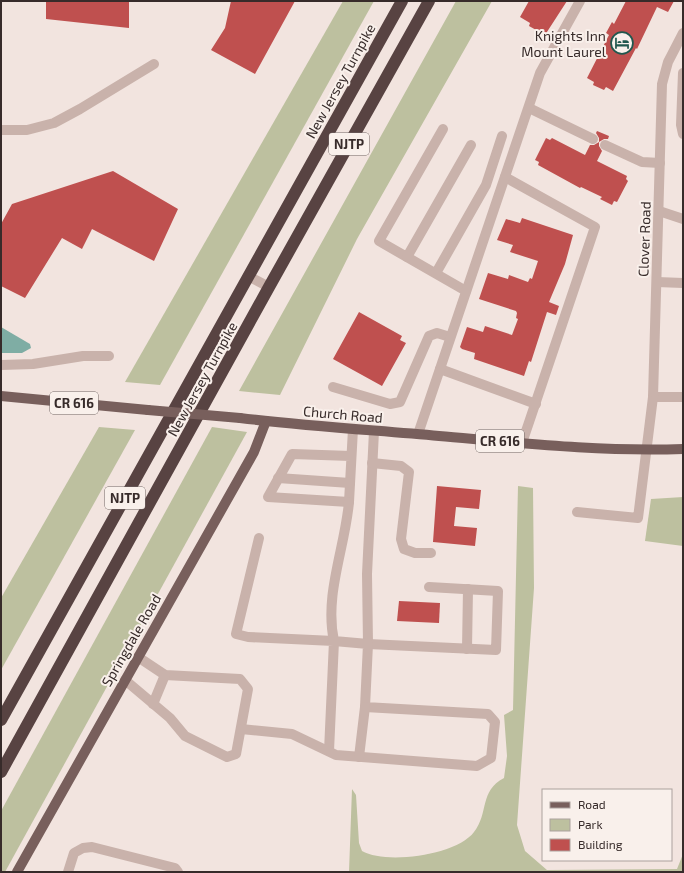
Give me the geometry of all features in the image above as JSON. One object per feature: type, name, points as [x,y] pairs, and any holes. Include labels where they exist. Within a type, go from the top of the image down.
[{"type":"highway","name":"New Jersey Turnpike","points":[[1,720],[402,1]]},
{"type":"highway","name":"New Jersey Turnpike","points":[[1,772],[223,373],[269,286],[429,1]]},
{"type":"main road","name":"Church Road","points":[[1,396],[374,431],[522,443],[590,448],[647,450],[683,449]]},
{"type":"main road","name":"Springdale Road","points":[[17,872],[254,452],[266,421]]},
{"type":"street","points":[[418,434],[544,64],[580,1]]},
{"type":"street","name":"Clover Road","points":[[577,512],[638,518],[653,398],[664,76],[668,62],[683,33]]},
{"type":"street","points":[[1,130],[27,130],[54,123],[154,64]]},
{"type":"street","points":[[683,73],[680,125],[683,134]]},
{"type":"street","points":[[528,108],[593,139]]},
{"type":"street","points":[[443,129],[379,241],[466,291]]},
{"type":"street","points":[[436,273],[486,184],[502,136]]},
{"type":"street","points":[[407,257],[471,145]]},
{"type":"street","points":[[605,145],[642,162],[660,163]]},
{"type":"street","points":[[505,178],[595,227],[522,443]]},
{"type":"street","points":[[659,211],[683,219]]},
{"type":"street","points":[[248,276],[269,286]]},
{"type":"street","points":[[657,282],[683,283]]},
{"type":"street","points":[[334,388],[390,404],[400,402],[429,336],[437,333],[450,337]]},
{"type":"street","points":[[1,365],[34,364],[83,356],[109,356]]},
{"type":"street","points":[[440,369],[536,404]]},
{"type":"street","points":[[653,398],[683,397]]},
{"type":"street","points":[[329,751],[334,641],[330,624],[338,557],[347,519],[353,429]]},
{"type":"street","points":[[359,757],[365,707],[368,644],[367,574],[374,431]]},
{"type":"street","points":[[349,502],[268,497],[292,454],[351,456]]},
{"type":"street","points":[[372,463],[401,466],[409,472],[401,539],[404,549],[415,553],[431,553]]},
{"type":"street","points":[[278,478],[350,483]]},
{"type":"street","points":[[259,538],[236,634],[248,637],[496,650],[498,591],[429,587]]},
{"type":"street","points":[[467,649],[468,589]]},
{"type":"street","points":[[125,680],[170,718],[185,736],[227,757],[236,754],[248,689],[240,679],[165,675],[138,658]]},
{"type":"street","points":[[152,704],[165,675]]},
{"type":"street","points":[[241,729],[292,734],[336,755],[477,766],[491,758],[495,722],[488,714],[365,707]]},
{"type":"street","points":[[68,872],[74,853],[83,848],[92,847],[175,868],[178,872]]},
{"type":"green space","points":[[343,1],[374,1],[160,385],[125,382]]},
{"type":"green space","points":[[456,1],[492,1],[357,239],[280,395],[239,391]]},
{"type":"green space","points":[[99,427],[135,430],[1,670],[1,598]]},
{"type":"green space","points":[[212,427],[247,432],[5,872],[1,872],[1,811]]},
{"type":"green space","points":[[518,486],[533,488],[534,588],[517,825],[525,851],[547,870],[677,869],[683,854],[683,872],[349,872],[352,789],[356,795],[359,843],[362,851],[373,855],[387,857],[404,857],[437,852],[453,847],[465,840],[479,825],[487,796],[491,789],[496,783],[504,778],[507,756],[504,715],[513,710]]},
{"type":"green space","points":[[683,497],[683,546],[645,541],[651,499]]},
{"type":"water","points":[[1,327],[30,344],[31,348],[22,353],[1,353]]},
{"type":"building","points":[[46,1],[129,1],[129,28],[46,19]]},
{"type":"building","points":[[231,1],[295,1],[255,74],[211,50],[225,28]]},
{"type":"building","points":[[529,1],[567,1],[545,35],[529,26],[530,23],[520,17]]},
{"type":"building","name":"Knights Inn Mount Laurel","points":[[626,1],[674,1],[668,12],[657,7],[637,49],[636,48],[613,91],[606,87],[604,90],[593,85],[594,82],[587,78],[609,35],[606,33],[612,22],[614,24]]},
{"type":"building","points":[[597,131],[609,136],[608,139],[604,139],[599,142],[599,138],[596,133]]},
{"type":"building","points":[[546,138],[550,140],[552,138],[585,155],[590,145],[594,145],[599,142],[599,146],[602,151],[597,161],[627,176],[626,179],[628,181],[617,202],[614,201],[612,205],[600,199],[602,197],[581,187],[580,188],[538,165],[539,162],[535,160]]},
{"type":"building","points":[[113,171],[178,209],[154,261],[92,229],[82,249],[62,238],[25,298],[1,286],[1,224],[12,204]]},
{"type":"building","points":[[522,218],[573,235],[565,264],[549,302],[559,306],[556,315],[547,312],[531,362],[529,361],[524,376],[474,359],[475,353],[460,347],[467,327],[483,332],[485,326],[512,335],[518,319],[516,318],[516,311],[479,299],[488,273],[508,279],[509,275],[528,282],[530,278],[532,279],[538,261],[510,252],[513,245],[497,240],[506,219],[520,223]]},
{"type":"building","points":[[359,312],[402,336],[400,340],[406,343],[382,386],[333,359]]},
{"type":"building","points":[[437,486],[481,490],[479,509],[456,507],[454,526],[477,528],[475,546],[433,542]]},
{"type":"building","points":[[399,601],[440,603],[439,623],[397,621]]},
{"type":"place","name":"Knights Inn Mount Laurel","points":[[622,43]]}]
